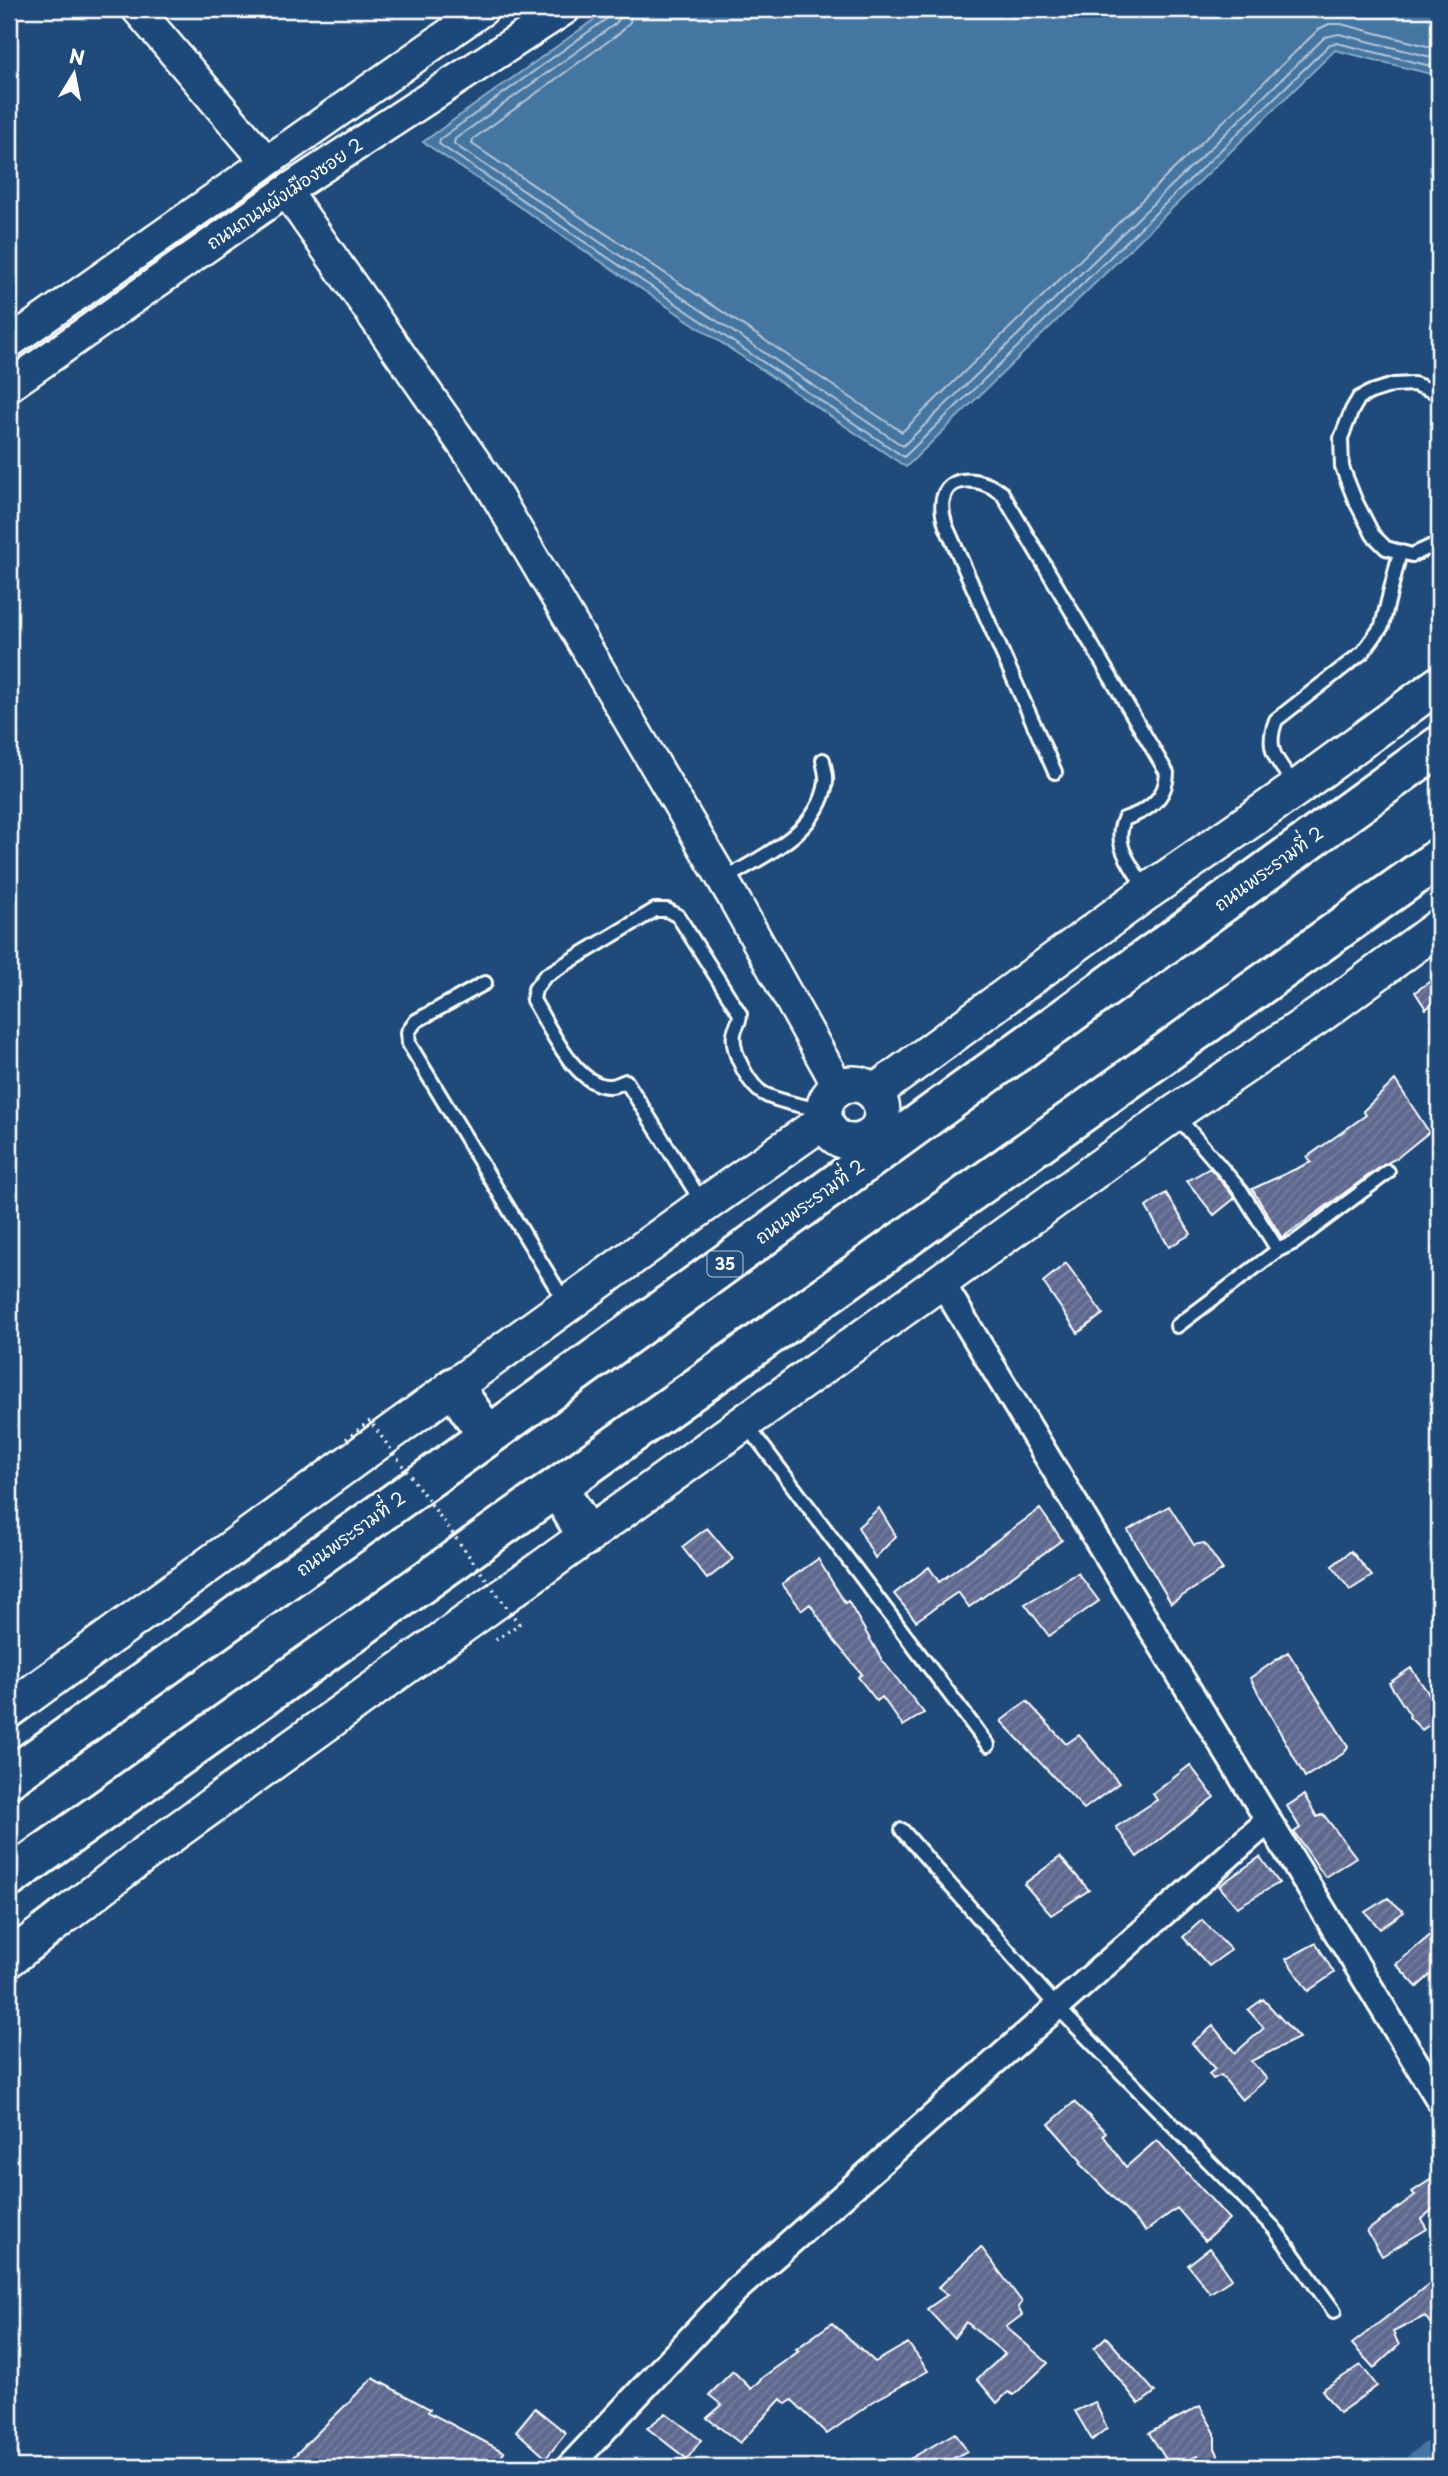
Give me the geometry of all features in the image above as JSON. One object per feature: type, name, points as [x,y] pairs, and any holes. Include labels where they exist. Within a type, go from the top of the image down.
[{"type":"highway","name":"ถนนพระรามที่ 2","points":[[9,1778],[488,1436],[879,1123],[1439,746]]},
{"type":"highway","points":[[9,1878],[1439,858]]},
{"type":"highway","points":[[454,1387],[488,1436]]},
{"type":"highway","points":[[557,1487],[587,1535]]},
{"type":"main road","name":"ถนนพระรามที่ 2","points":[[879,1123],[1147,892],[1297,788],[1439,684]]},
{"type":"main road","points":[[9,1959],[143,1855],[1174,1113],[1324,1012],[1439,927]]},
{"type":"main road","points":[[9,1710],[704,1205],[857,1084],[879,1123]]},
{"type":"main road","name":"35","points":[[829,1106],[829,1129],[844,1140],[862,1140],[879,1123]]},
{"type":"street","points":[[137,9],[266,162]]},
{"type":"street","name":"ถนนถนนผังเมืองซอย 2","points":[[9,342],[484,9]]},
{"type":"street","name":"ถนนถนนผังเมืองซอย 2","points":[[9,386],[286,191],[565,9]]},
{"type":"street","points":[[286,191],[485,476],[723,880],[829,1106]]},
{"type":"street","points":[[941,1281],[1439,2100]]},
{"type":"street","points":[[569,2467],[736,2290],[1269,1821]]},
{"type":"lane","points":[[1439,393],[1413,384],[1393,385],[1371,392],[1359,398],[1341,438],[1342,467],[1373,535],[1386,548],[1412,555],[1439,543]]},
{"type":"lane","points":[[1055,772],[946,526],[941,502],[944,492],[954,482],[970,479],[990,485],[1002,493],[1167,773],[1167,785],[1161,798],[1136,815],[1124,818],[1119,832],[1120,843],[1147,892]]},
{"type":"lane","points":[[1297,788],[1271,751],[1270,734],[1276,720],[1363,652],[1382,626],[1400,552]]},
{"type":"lane","points":[[723,880],[797,833],[809,820],[826,781],[823,760]]},
{"type":"lane","points":[[704,1205],[626,1081],[610,1086],[599,1084],[586,1078],[571,1063],[533,1000],[535,989],[545,976],[655,909],[678,916],[740,1014],[740,1024],[734,1034],[736,1054],[741,1066],[763,1094],[829,1106]]},
{"type":"lane","points":[[485,983],[416,1021],[408,1032],[409,1044],[566,1305]]},
{"type":"lane","points":[[1174,1113],[1241,1191],[1278,1250]]},
{"type":"lane","points":[[1177,1326],[1388,1172]]},
{"type":"lane","points":[[744,1422],[988,1745]]},
{"type":"lane","points":[[902,1830],[1056,2007],[1274,2228],[1334,2311]]},
{"type":"path","points":[[346,1439],[370,1421],[519,1624],[493,1642]]},
{"type":"water","points":[[609,9],[1439,9],[1439,76],[1335,50],[906,467],[423,142]]},
{"type":"building","points":[[1439,975],[1439,998],[1426,1009],[1415,992]]},
{"type":"building","points":[[1395,1080],[1429,1132],[1397,1158],[1383,1165],[1282,1238],[1252,1189],[1311,1162],[1307,1157],[1366,1115],[1363,1111]]},
{"type":"building","points":[[1210,1168],[1235,1198],[1214,1215],[1187,1181]]},
{"type":"building","points":[[1166,1193],[1191,1234],[1169,1247],[1146,1207]]},
{"type":"building","points":[[1066,1263],[1103,1314],[1078,1333],[1043,1282]]},
{"type":"building","points":[[1169,1506],[1194,1545],[1204,1543],[1223,1570],[1171,1603],[1128,1530]]},
{"type":"building","points":[[879,1508],[896,1536],[875,1558],[858,1527]]},
{"type":"building","points":[[1040,1509],[1062,1540],[969,1607],[958,1592],[916,1621],[894,1594],[929,1567],[939,1582]]},
{"type":"building","points":[[707,1528],[733,1559],[707,1579],[682,1547]]},
{"type":"building","points":[[1351,1551],[1372,1576],[1350,1590],[1332,1566]]},
{"type":"building","points":[[818,1559],[845,1603],[848,1601],[882,1660],[924,1713],[903,1726],[882,1697],[877,1701],[858,1677],[862,1674],[835,1642],[810,1604],[802,1610],[782,1584]]},
{"type":"building","points":[[1078,1573],[1099,1601],[1049,1636],[1025,1604]]},
{"type":"building","points":[[1288,1652],[1348,1746],[1344,1753],[1305,1777],[1250,1678]]},
{"type":"building","points":[[1411,1668],[1431,1697],[1439,1689],[1439,1718],[1422,1730],[1409,1717],[1389,1683]]},
{"type":"building","points":[[1027,1701],[1066,1744],[1079,1735],[1119,1783],[1084,1809],[1001,1721]]},
{"type":"building","points":[[1190,1765],[1214,1797],[1137,1857],[1116,1827],[1157,1800],[1153,1794]]},
{"type":"building","points":[[1304,1795],[1317,1817],[1323,1814],[1356,1857],[1325,1877],[1294,1832],[1300,1828],[1287,1806]]},
{"type":"building","points":[[1060,1857],[1089,1890],[1051,1915],[1024,1884]]},
{"type":"building","points":[[1260,1857],[1279,1883],[1237,1907],[1219,1886]]},
{"type":"building","points":[[1388,1898],[1404,1912],[1380,1929],[1365,1912]]},
{"type":"building","points":[[1202,1920],[1231,1950],[1209,1966],[1183,1937]]},
{"type":"building","points":[[1439,1928],[1439,1967],[1417,1987],[1396,1964]]},
{"type":"building","points":[[1316,1943],[1334,1973],[1308,1991],[1286,1959]]},
{"type":"building","points":[[1263,1999],[1299,2038],[1251,2061],[1267,2079],[1242,2100],[1221,2075],[1213,2079],[1209,2074],[1215,2069],[1192,2043],[1213,2026],[1235,2053],[1264,2028],[1248,2010]]},
{"type":"building","points":[[1074,2102],[1106,2132],[1103,2135],[1126,2167],[1157,2140],[1229,2219],[1205,2241],[1177,2208],[1146,2231],[1080,2164],[1082,2162],[1049,2124]]},
{"type":"building","points":[[1439,2174],[1439,2204],[1421,2219],[1427,2229],[1382,2256],[1367,2231],[1415,2195],[1412,2192]]},
{"type":"building","points":[[981,2247],[1022,2302],[1018,2307],[1022,2315],[1006,2327],[1048,2363],[1014,2395],[1008,2392],[997,2403],[977,2379],[1005,2354],[966,2322],[954,2338],[927,2309],[947,2295],[938,2288]]},
{"type":"building","points":[[1210,2248],[1232,2279],[1210,2293],[1188,2265]]},
{"type":"building","points":[[1439,2276],[1439,2336],[1425,2316],[1393,2332],[1399,2345],[1374,2368],[1352,2344]]},
{"type":"building","points":[[832,2323],[875,2362],[908,2343],[928,2371],[874,2401],[827,2434],[792,2400],[786,2404],[781,2399],[740,2443],[707,2418],[722,2405],[709,2395],[733,2371],[751,2389],[799,2351],[796,2349]]},
{"type":"building","points":[[1106,2337],[1155,2392],[1139,2404],[1094,2348]]},
{"type":"building","points":[[1361,2365],[1377,2386],[1339,2413],[1322,2390]]},
{"type":"building","points":[[373,2378],[430,2409],[428,2412],[504,2452],[495,2467],[305,2467],[290,2460]]},
{"type":"building","points":[[1095,2402],[1107,2428],[1092,2440],[1075,2411]]},
{"type":"building","points":[[1200,2406],[1215,2433],[1215,2448],[1221,2462],[1204,2467],[1197,2456],[1171,2467],[1149,2433]]},
{"type":"building","points":[[535,2408],[566,2433],[546,2458],[516,2431]]},
{"type":"building","points":[[666,2413],[701,2440],[687,2459],[647,2428]]},
{"type":"building","points":[[955,2433],[967,2451],[938,2467],[896,2467]]},
{"type":"waterway","points":[[1413,2467],[1439,2446]]}]
